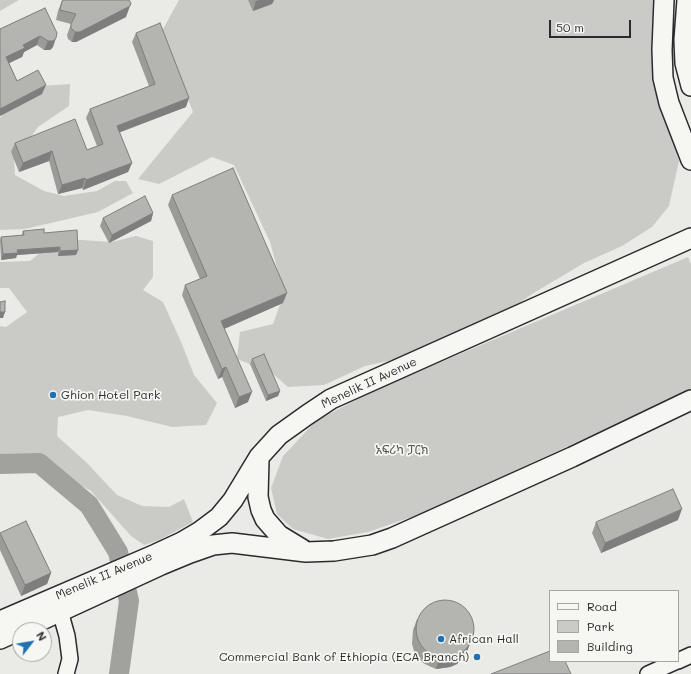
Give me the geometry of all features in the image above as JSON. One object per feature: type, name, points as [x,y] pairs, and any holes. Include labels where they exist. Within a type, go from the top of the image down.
[{"type":"main road","points":[[664,0],[662,50],[663,78],[669,103],[685,125],[691,160]]},
{"type":"main road","points":[[687,0],[684,40],[686,63],[691,86]]},
{"type":"main road","name":"Menelik II Avenue","points":[[34,622],[65,604],[158,560],[182,542],[199,532],[218,517],[233,500],[259,457],[279,435],[331,399],[691,238]]},
{"type":"main road","name":"Menelik II Avenue","points":[[158,560],[190,553],[214,545],[232,543],[306,552],[334,551],[372,545],[392,538],[572,457],[691,400]]},
{"type":"main road","points":[[259,457],[258,497],[261,510],[266,520],[279,535],[306,552]]},
{"type":"main road","name":"Menelik II Avenue","points":[[0,621],[65,604]]},
{"type":"main road","name":"Menelik II Avenue","points":[[0,640],[12,634]]},
{"type":"street","points":[[65,604],[70,659],[66,674]]},
{"type":"street","points":[[679,661],[691,655]]},
{"type":"street","points":[[648,674],[676,662]]},
{"type":"green space","points":[[0,0],[19,0],[0,11]]},
{"type":"green space","points":[[179,0],[656,0],[654,83],[679,161],[669,206],[652,227],[622,246],[584,263],[532,294],[512,308],[410,356],[365,366],[324,385],[288,387],[272,373],[237,359],[240,332],[273,324],[284,293],[270,242],[234,165],[212,157],[159,184],[138,179],[193,112],[162,31]]},
{"type":"green space","points":[[70,84],[69,106],[38,127],[14,161],[15,175],[44,191],[64,196],[97,191],[115,181],[126,181],[133,193],[98,212],[25,229],[0,230],[0,118],[9,107],[40,86]]},
{"type":"green space","points":[[136,236],[153,241],[153,277],[143,290],[163,302],[194,375],[217,403],[206,425],[172,427],[127,416],[88,410],[58,417],[57,436],[87,463],[117,495],[142,506],[169,507],[184,499],[193,522],[159,540],[144,545],[131,536],[91,491],[52,469],[10,460],[0,462],[0,326],[6,327],[27,312],[9,288],[0,288],[0,262],[30,261],[52,243],[81,240],[112,242]]},
{"type":"green space","name":"አፍሪካ ፓርክ","points":[[688,257],[691,264],[691,389],[426,512],[368,532],[328,539],[293,529],[277,514],[271,488],[283,456],[316,421],[373,391]]},
{"type":"building","points":[[129,0],[131,3],[130,6],[80,32],[75,32],[71,28],[71,24],[76,14],[60,10],[62,1]]},
{"type":"building","points":[[45,8],[57,33],[56,38],[53,41],[48,41],[40,36],[23,45],[25,48],[6,57],[17,81],[38,70],[46,85],[0,109],[0,29]]},
{"type":"building","points":[[160,23],[189,98],[117,126],[132,163],[86,180],[85,178],[62,185],[52,151],[23,163],[15,143],[75,119],[87,150],[103,144],[90,109],[155,84],[136,33]]},
{"type":"building","points":[[233,168],[287,293],[221,321],[252,392],[239,397],[226,367],[222,369],[185,285],[207,276],[172,195]]},
{"type":"building","points":[[145,196],[153,213],[112,235],[103,218]]},
{"type":"building","points":[[44,229],[44,233],[77,230],[78,250],[60,251],[60,247],[17,250],[18,253],[3,254],[1,237],[24,235],[23,231]]},
{"type":"building","points":[[5,301],[5,312],[0,312],[0,302]]},
{"type":"building","points":[[264,354],[280,391],[268,395],[252,359]]},
{"type":"building","points":[[673,489],[682,509],[605,543],[596,522]]},
{"type":"building","points":[[26,521],[51,573],[25,585],[0,533]]},
{"type":"building","name":"African Hall","points":[[445,600],[456,602],[469,613],[472,618],[474,629],[472,640],[461,653],[456,656],[445,658],[434,656],[421,645],[418,640],[416,629],[418,618],[429,605],[434,602]]},
{"type":"building","points":[[549,651],[549,662],[565,662],[571,674],[491,674]]},
{"type":"waterway","points":[[0,464],[39,463],[89,505],[118,552],[129,601],[119,674]]},
{"type":"place","name":"Ghion Hotel Park","points":[[53,395]]},
{"type":"place","name":"African Hall","points":[[441,639]]},
{"type":"place","name":"Commercial Bank of Ethiopia (ECA Branch)","points":[[477,657]]}]
